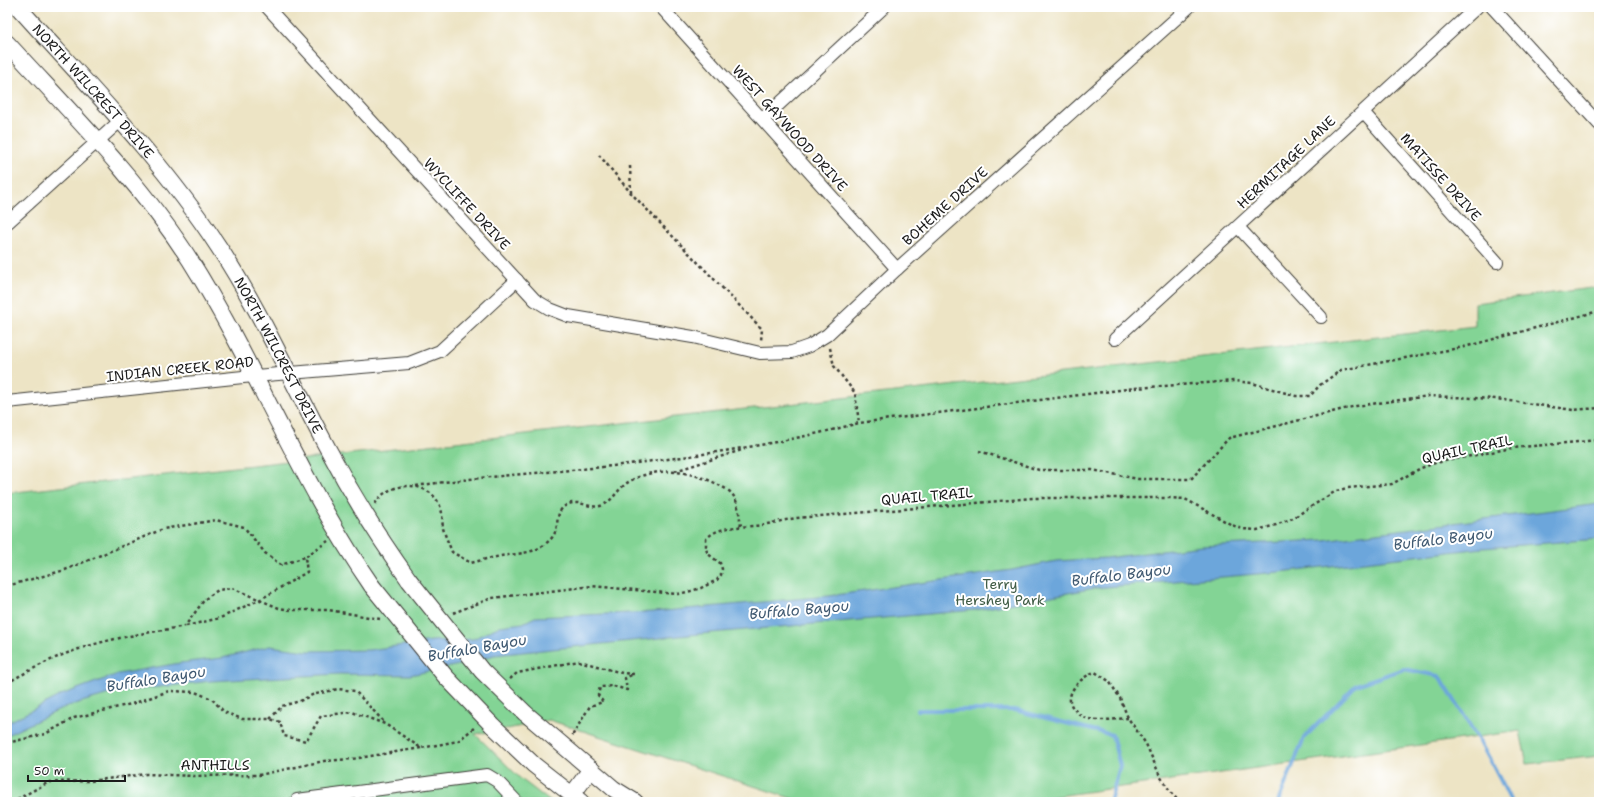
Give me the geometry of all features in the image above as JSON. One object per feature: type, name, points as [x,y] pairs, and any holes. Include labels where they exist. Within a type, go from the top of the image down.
[{"type":"main road","name":"NORTH WILCREST DRIVE","points":[[18,7],[120,121],[175,186],[218,246],[252,301],[327,449],[365,516],[409,580],[482,671],[526,714],[564,747],[614,789],[635,802]]},
{"type":"main road","points":[[7,43],[97,142],[148,202],[190,260],[255,376],[338,532],[372,586],[445,676],[492,725],[534,765],[576,799],[591,770]]},
{"type":"street","name":"WYCLIFFE DRIVE","points":[[267,7],[535,300],[550,309],[568,316],[693,337]]},
{"type":"street","name":"WEST GAYWOOD DRIVE","points":[[661,7],[898,269]]},
{"type":"street","points":[[763,119],[884,7]]},
{"type":"street","name":"BOHEME DRIVE","points":[[693,337],[760,354],[792,352],[809,346],[827,335],[898,269],[1189,7]]},
{"type":"street","name":"HERMITAGE LANE","points":[[1115,339],[1477,7]]},
{"type":"street","points":[[1492,7],[1599,124]]},
{"type":"street","name":"MATISSE DRIVE","points":[[1363,112],[1497,262]]},
{"type":"street","points":[[7,223],[120,121]]},
{"type":"street","points":[[1238,227],[1321,317]]},
{"type":"street","name":"INDIAN CREEK ROAD","points":[[7,402],[255,376],[409,363],[440,351],[517,280]]},
{"type":"street","points":[[297,802],[296,800],[487,776],[497,781],[517,802]]},
{"type":"path","points":[[599,155],[631,193],[762,329],[760,354]]},
{"type":"path","points":[[630,166],[631,193]]},
{"type":"path","points":[[365,516],[372,512],[377,500],[388,490],[400,486],[416,486],[612,466],[751,446],[814,435],[859,423],[1135,388],[1234,381],[1252,384],[1296,396],[1310,396],[1341,370],[1464,347],[1599,312]]},
{"type":"path","points":[[827,335],[834,366],[854,393],[859,423]]},
{"type":"path","points":[[979,451],[1039,470],[1092,470],[1138,479],[1191,479],[1229,438],[1356,406],[1429,396],[1497,399],[1573,410],[1599,408]]},
{"type":"path","name":"QUAIL TRAIL","points":[[416,486],[426,490],[435,497],[441,510],[443,527],[452,552],[472,563],[488,558],[518,554],[539,548],[553,536],[558,514],[566,506],[579,502],[592,507],[601,506],[611,500],[621,487],[632,480],[648,474],[674,471],[708,480],[732,494],[738,508],[741,526],[761,525],[796,518],[1034,498],[1169,498],[1185,499],[1232,525],[1242,529],[1257,530],[1276,525],[1293,518],[1336,491],[1348,488],[1392,484],[1421,468],[1436,464],[1512,448],[1599,440]]},
{"type":"path","points":[[674,471],[751,446]]},
{"type":"path","points":[[7,586],[65,570],[163,529],[216,520],[244,527],[265,553],[281,565],[305,557],[338,532]]},
{"type":"path","points":[[185,626],[220,618],[288,585],[308,572],[305,557]]},
{"type":"path","points":[[510,680],[517,673],[579,661],[622,673],[634,674],[625,678],[627,690],[613,686],[600,687],[598,695],[603,702],[590,706],[564,747]]},
{"type":"path","points":[[1128,718],[1108,720],[1092,719],[1080,716],[1071,705],[1070,698],[1072,691],[1080,680],[1095,672],[1109,681],[1120,698],[1128,718],[1146,744],[1160,776],[1179,802]]},
{"type":"path","points":[[270,719],[282,706],[300,701],[312,695],[338,689],[355,691],[385,724]]},
{"type":"path","points":[[7,743],[44,734],[74,718],[135,703],[169,691],[195,692],[212,699],[224,712],[242,719],[270,719],[280,722],[284,736],[306,741],[321,716],[352,712],[385,724],[421,748]]},
{"type":"path","points":[[471,722],[474,727],[492,725]]},
{"type":"path","name":"ANTHILLS","points":[[12,802],[49,782],[90,781],[146,774],[193,776],[258,775],[324,761],[352,760],[458,741],[474,727]]},
{"type":"green space","name":"Terry Hershey Park","points":[[1599,287],[1599,756],[1527,764],[1520,731],[1015,802],[803,802],[549,720],[498,731],[475,734],[521,779],[551,802],[7,802],[7,493],[1475,326],[1475,303]]},
{"type":"water","name":"Buffalo Bayou","points":[[1599,504],[1599,539],[1483,548],[1280,572],[1095,588],[976,610],[699,634],[494,655],[469,663],[410,675],[340,674],[211,681],[116,692],[68,706],[7,735],[7,723],[61,695],[118,674],[180,663],[222,658],[270,646],[306,651],[369,650],[432,641],[473,639],[500,626],[523,623],[535,617],[653,612],[829,596],[1012,570],[1056,561],[1106,558],[1202,546],[1323,540]]},
{"type":"waterway","points":[[1278,802],[1304,738],[1356,685],[1404,669],[1439,676],[1495,769],[1511,802]]},
{"type":"waterway","points":[[918,710],[1015,710],[1112,735],[1120,766],[1110,802]]}]
